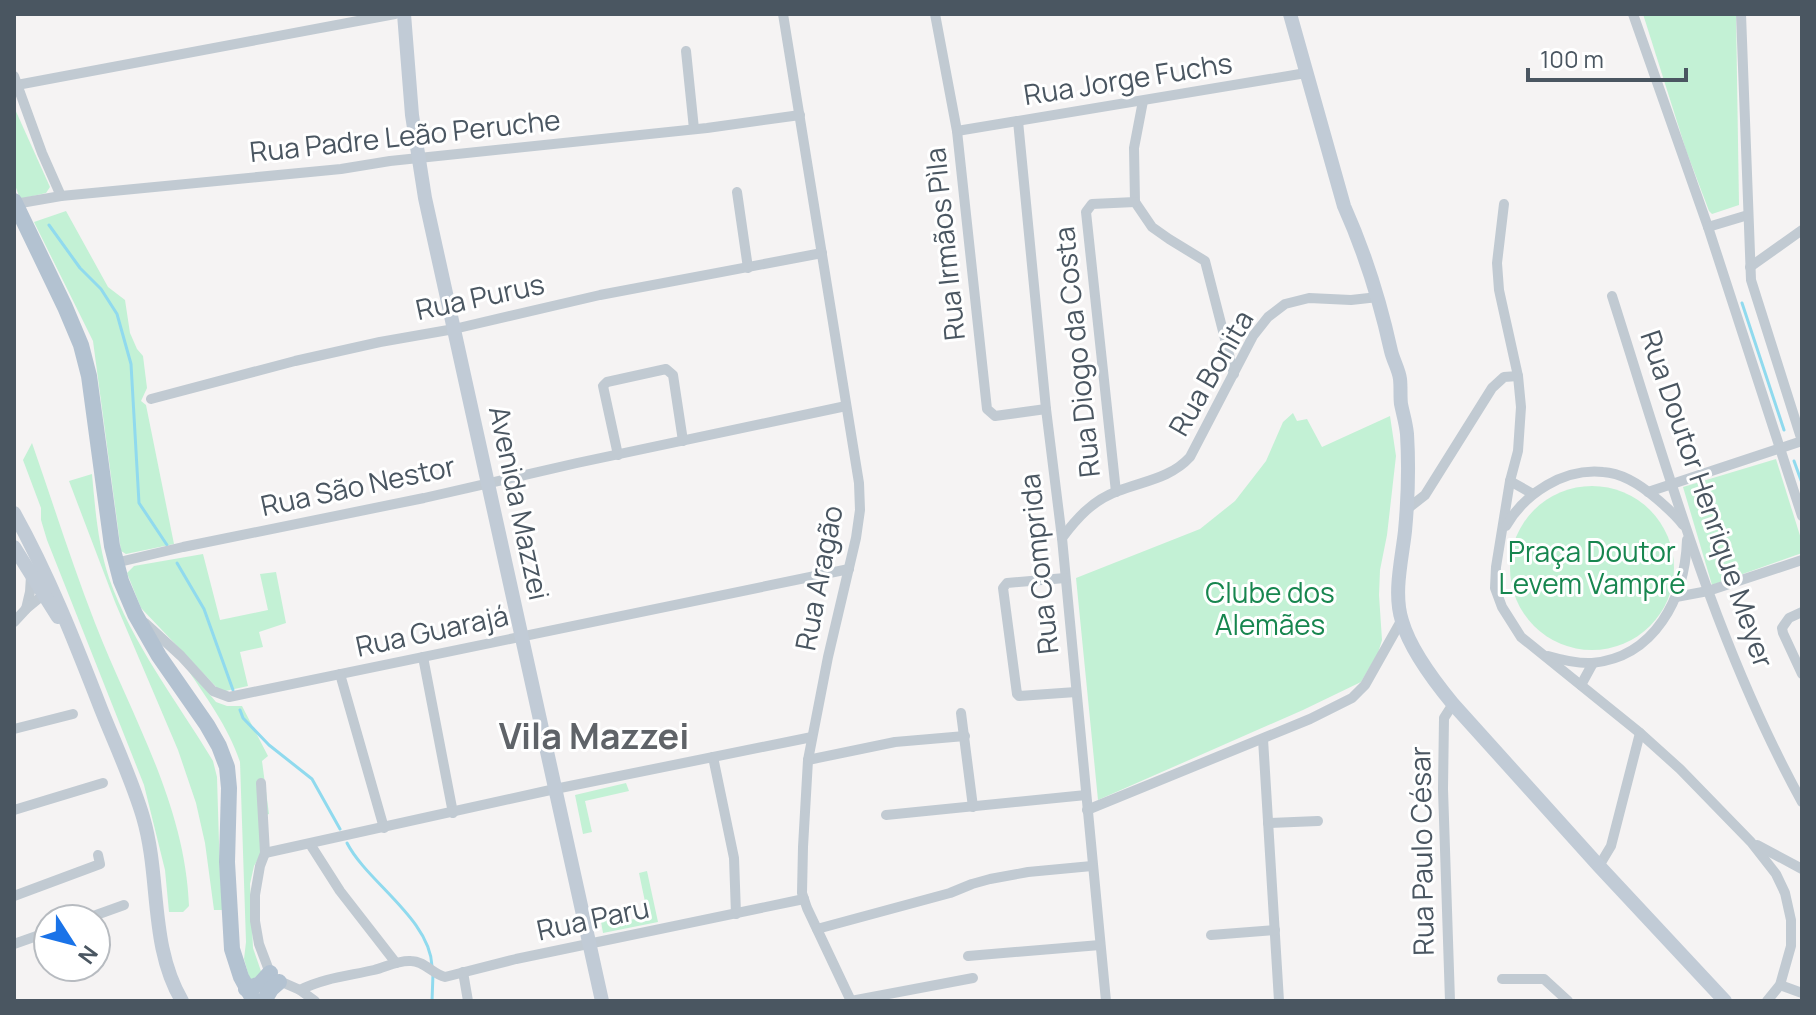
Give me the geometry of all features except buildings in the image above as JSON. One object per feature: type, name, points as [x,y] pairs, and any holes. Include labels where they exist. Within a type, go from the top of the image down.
[{"type":"main road","points":[[15,202],[81,345],[96,418],[115,563],[135,614],[159,656],[207,725],[227,767],[230,932],[236,966],[250,995],[260,984],[274,977]]},
{"type":"main road","points":[[264,1001],[274,977]]},
{"type":"street","points":[[61,196],[16,80],[226,47],[395,14]]},
{"type":"street","name":"Avenida Mazzei","points":[[404,14],[418,158],[602,1001]]},
{"type":"street","name":"Rua Aragão","points":[[783,14],[859,483],[860,510],[808,760],[802,893],[851,1001]]},
{"type":"street","name":"Rua Irmãos Pìla","points":[[935,14],[957,131],[987,409],[995,416],[1046,409]]},
{"type":"street","points":[[1290,14],[1344,206],[1374,298],[1375,315],[1400,377],[1407,430],[1408,489],[1400,571],[1401,621],[1432,677],[1453,704],[1725,1001]]},
{"type":"street","points":[[1633,14],[1708,227],[1802,516]]},
{"type":"street","points":[[1648,492],[1800,441],[1751,280],[1741,14]]},
{"type":"street","points":[[686,51],[694,129]]},
{"type":"street","name":"Rua Jorge Fuchs","points":[[957,131],[1306,73]]},
{"type":"street","points":[[1143,101],[1134,148],[1135,202],[1152,227],[1205,261],[1234,374]]},
{"type":"street","name":"Rua Padre Leão Peruche","points":[[15,202],[341,169],[800,115]]},
{"type":"street","name":"Rua Comprida","points":[[1018,121],[1106,1001]]},
{"type":"street","points":[[737,192],[748,268]]},
{"type":"street","name":"Rua Diogo da Costa","points":[[1116,492],[1086,212],[1092,204],[1135,202]]},
{"type":"street","points":[[1504,204],[1497,263],[1499,290],[1518,376],[1521,425],[1495,588],[1510,623],[1521,637],[1680,769],[1751,842],[1776,874],[1785,893],[1791,920],[1791,946],[1780,985],[1767,1001]]},
{"type":"street","points":[[1708,227],[1748,215]]},
{"type":"street","points":[[1750,267],[1802,230]]},
{"type":"street","name":"Rua Purus","points":[[151,399],[380,342],[454,329],[600,295],[822,253]]},
{"type":"street","name":"Rua Doutor Henrique Meyer","points":[[1612,296],[1708,591],[1737,667],[1782,767],[1802,802]]},
{"type":"street","name":"Rua Bonita","points":[[1062,538],[1079,515],[1096,502],[1181,467],[1190,457],[1253,336],[1268,317],[1285,304],[1309,298],[1374,298]]},
{"type":"street","points":[[618,455],[603,386],[622,378],[666,369],[673,375],[683,441]]},
{"type":"street","points":[[1406,510],[1425,495],[1488,393],[1504,377],[1518,376]]},
{"type":"street","name":"Rua São Nestor","points":[[115,563],[846,406]]},
{"type":"street","points":[[1503,531],[1510,518],[1533,494],[1547,485],[1568,475],[1603,472],[1618,475],[1648,492],[1671,511],[1688,534],[1676,597],[1647,641],[1629,652],[1593,663],[1577,663],[1542,654]]},
{"type":"street","points":[[1510,481],[1533,494]]},
{"type":"street","points":[[14,513],[55,593],[143,818],[156,892],[161,946],[182,1001]]},
{"type":"street","points":[[14,547],[73,637]]},
{"type":"street","points":[[1676,597],[1708,591],[1802,560]]},
{"type":"street","name":"Rua Guarajá","points":[[135,614],[181,656],[213,691],[229,697],[849,569]]},
{"type":"street","points":[[26,609],[31,576]]},
{"type":"street","points":[[1065,578],[1007,583],[1003,588],[1017,694],[1076,692]]},
{"type":"street","points":[[14,622],[43,595]]},
{"type":"street","points":[[1802,612],[1789,618],[1782,628],[1802,674]]},
{"type":"street","points":[[1087,810],[1263,739],[1352,698],[1365,685],[1401,621]]},
{"type":"street","points":[[423,657],[453,813]]},
{"type":"street","points":[[1581,685],[1593,663]]},
{"type":"street","points":[[340,674],[384,828]]},
{"type":"street","name":"Rua Paulo César","points":[[1450,1001],[1443,789],[1444,718],[1453,704]]},
{"type":"street","points":[[961,713],[973,807]]},
{"type":"street","points":[[14,729],[73,714]]},
{"type":"street","points":[[1599,866],[1611,846],[1640,733]]},
{"type":"street","points":[[808,760],[895,742],[965,736]]},
{"type":"street","points":[[265,853],[555,789],[812,737]]},
{"type":"street","points":[[1263,739],[1279,1001]]},
{"type":"street","points":[[713,757],[734,858],[736,914]]},
{"type":"street","points":[[14,810],[103,783]]},
{"type":"street","points":[[261,783],[265,853],[255,895],[259,944],[274,977],[315,1001]]},
{"type":"street","points":[[886,815],[1086,795]]},
{"type":"street","points":[[1268,823],[1318,821]]},
{"type":"street","points":[[1751,842],[1802,869]]},
{"type":"street","points":[[300,990],[333,977],[396,963],[340,891],[310,844]]},
{"type":"street","points":[[14,896],[100,864],[98,855]]},
{"type":"street","points":[[817,929],[950,893],[972,884],[1007,876],[1092,866]]},
{"type":"street","name":"Rua Paru","points":[[396,963],[415,961],[445,977],[804,899]]},
{"type":"street","points":[[112,909],[124,905]]},
{"type":"street","points":[[1211,935],[1275,930]]},
{"type":"street","points":[[968,956],[1100,945]]},
{"type":"street","points":[[463,972],[468,1001]]},
{"type":"street","points":[[851,1001],[973,978]]},
{"type":"street","points":[[1502,979],[1541,978],[1568,1001]]},
{"type":"street","points":[[1780,985],[1802,993]]},
{"type":"green space","points":[[1643,14],[1736,14],[1739,205],[1712,214],[1709,211],[1686,150]]},
{"type":"green space","points":[[14,107],[50,187],[46,193],[20,199],[14,182]]},
{"type":"green space","points":[[66,211],[108,287],[125,300],[130,333],[143,356],[147,388],[141,401],[146,405],[174,544],[126,554],[121,551],[93,341],[34,222]]},
{"type":"green space","name":"Clube dos Alemães","points":[[1293,413],[1297,421],[1307,419],[1322,447],[1390,416],[1396,456],[1380,570],[1382,640],[1378,653],[1361,682],[1098,800],[1076,578],[1200,529],[1235,501],[1266,461],[1283,422]]},
{"type":"green space","points":[[32,443],[95,623],[167,796],[185,868],[189,906],[183,912],[169,912],[165,870],[144,785],[47,540],[41,508],[23,460]]},
{"type":"green space","points":[[1776,459],[1802,542],[1802,553],[1712,585],[1683,487]]},
{"type":"green space","points":[[92,474],[102,553],[119,602],[143,649],[213,761],[217,777],[224,910],[214,910],[196,803],[178,750],[115,602],[69,481]]},
{"type":"green space","name":"Praça Doutor Levem Vampré","points":[[1592,486],[1623,492],[1650,510],[1668,537],[1674,568],[1668,599],[1650,626],[1623,644],[1592,650],[1561,644],[1534,626],[1516,599],[1510,568],[1516,537],[1534,510],[1561,492]]},
{"type":"green space","points":[[203,554],[220,620],[268,610],[260,574],[276,572],[286,623],[259,632],[263,647],[240,652],[248,686],[221,692],[141,608],[127,573],[134,566]]},
{"type":"green space","points":[[184,664],[216,702],[242,706],[268,756],[262,761],[269,814],[266,815],[261,854],[254,866],[250,884],[253,948],[262,974],[250,980],[244,959],[240,762],[223,724]]},
{"type":"green space","points":[[626,783],[629,791],[585,801],[592,832],[583,834],[575,795]]},
{"type":"green space","points":[[647,871],[658,922],[603,933],[600,916],[613,913],[616,923],[648,916],[639,873]]},
{"type":"waterway","points":[[49,225],[80,268],[101,289],[117,314],[131,364],[139,503],[167,545]]},
{"type":"waterway","points":[[1742,303],[1784,430]]},
{"type":"waterway","points":[[1794,461],[1802,483]]},
{"type":"waterway","points":[[177,563],[204,609],[233,690]]},
{"type":"waterway","points":[[240,710],[243,718],[269,745],[312,779],[340,829]]},
{"type":"waterway","points":[[347,843],[356,858],[421,932],[432,966]]},
{"type":"waterway","points":[[432,1001],[433,974]]},
{"type":"district","name":"Vila Mazzei","points":[[594,736]]}]
